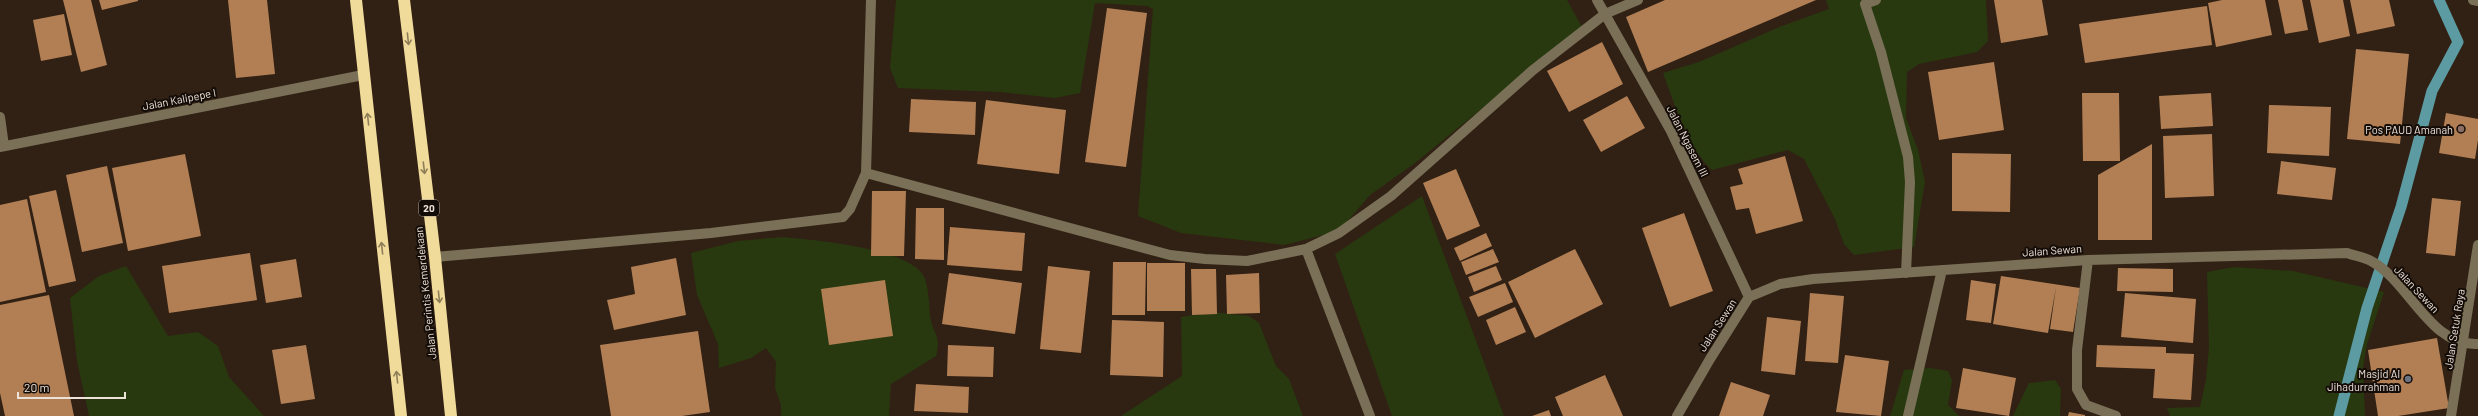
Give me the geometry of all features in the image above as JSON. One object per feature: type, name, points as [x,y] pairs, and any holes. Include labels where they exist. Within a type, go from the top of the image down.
[{"type":"highway","points":[[356,0],[363,75],[402,416]]},
{"type":"highway","name":"Jalan Perintis Kemerdekaan","points":[[404,0],[435,257],[451,416]]},
{"type":"street","points":[[435,257],[711,233],[844,217],[850,209],[866,172],[871,0]]},
{"type":"street","name":"Jalan Ngasem III","points":[[1597,0],[1671,131],[1749,297]]},
{"type":"street","points":[[866,172],[1170,255],[1205,259],[1247,260],[1306,249],[1339,233],[1391,196],[1533,70],[1605,14],[1638,0]]},
{"type":"street","points":[[1876,0],[1864,2],[1881,52],[1908,157],[1910,186],[1906,273]]},
{"type":"street","points":[[2473,0],[2478,1]]},
{"type":"street","name":"Jalan Kalipepe I","points":[[2,146],[363,75]]},
{"type":"street","points":[[0,117],[2,146]]},
{"type":"street","name":"Jalan Setuk Raya","points":[[2451,416],[2464,345],[2478,245]]},
{"type":"street","points":[[1306,249],[1370,416]]},
{"type":"street","name":"Jalan Sewan","points":[[1677,416],[1710,359],[1749,297],[1780,284],[1807,280],[2088,260],[2347,253],[2371,261],[2392,278],[2429,320],[2464,345]]},
{"type":"street","points":[[2088,260],[2077,350],[2076,389],[2086,406],[2116,416]]},
{"type":"street","points":[[1908,416],[1942,270]]},
{"type":"street","points":[[2464,345],[2478,344]]},
{"type":"green space","points":[[896,0],[1567,0],[1582,27],[1415,163],[1370,195],[1339,231],[1284,245],[1181,233],[1138,216],[1153,9],[1147,6],[1095,3],[1080,93],[1055,98],[1000,92],[898,88],[890,68]]},
{"type":"green space","points":[[1826,0],[1986,0],[1988,41],[1977,52],[1919,64],[1907,72],[1906,118],[1918,150],[1925,182],[1914,247],[1854,255],[1844,244],[1835,219],[1804,159],[1788,150],[1712,170],[1703,161],[1689,138],[1663,73],[1699,62],[1782,26],[1829,9]]},
{"type":"green space","points":[[1422,196],[1504,416],[1392,416],[1335,254]]},
{"type":"green space","points":[[783,237],[838,243],[883,253],[903,260],[917,268],[925,279],[931,322],[938,343],[936,356],[891,384],[889,416],[781,416],[781,405],[775,388],[776,362],[766,348],[751,358],[719,368],[718,344],[697,295],[691,253],[738,241]]},
{"type":"green space","points":[[126,266],[168,336],[198,332],[218,346],[229,377],[264,416],[89,416],[77,361],[70,298],[99,276]]},
{"type":"green space","points":[[2234,267],[2293,271],[2384,292],[2367,344],[2363,368],[2365,416],[2170,416],[2167,408],[2200,407],[2206,380],[2209,347],[2207,272]]},
{"type":"green space","points":[[1212,312],[1249,316],[1259,323],[1276,366],[1289,379],[1303,416],[1121,416],[1182,376],[1181,317]]},
{"type":"green space","points":[[1930,368],[1948,371],[1952,380],[1948,405],[1959,416],[1890,416],[1904,370]]},
{"type":"green space","points":[[2055,380],[2061,389],[2060,416],[2013,416],[2029,383]]},
{"type":"building","points":[[63,0],[91,0],[107,65],[81,72]]},
{"type":"building","points":[[99,0],[138,0],[138,1],[102,10]]},
{"type":"building","points":[[228,0],[267,0],[275,74],[236,78]]},
{"type":"building","points":[[1665,0],[1816,0],[1648,72],[1626,17]]},
{"type":"building","points":[[1994,0],[2042,0],[2048,35],[2001,43]]},
{"type":"building","points":[[2222,0],[2265,0],[2272,35],[2216,47],[2208,3]]},
{"type":"building","points":[[2278,0],[2302,0],[2308,30],[2285,34]]},
{"type":"building","points":[[2310,0],[2343,0],[2350,36],[2319,43]]},
{"type":"building","points":[[2350,0],[2389,0],[2395,26],[2357,34]]},
{"type":"building","points":[[2207,6],[2212,45],[2085,63],[2079,24]]},
{"type":"building","points":[[1107,8],[1147,13],[1126,167],[1085,162]]},
{"type":"building","points":[[64,14],[72,55],[41,61],[33,20]]},
{"type":"building","points":[[1602,42],[1623,84],[1569,112],[1547,71]]},
{"type":"building","points":[[2356,49],[2409,54],[2400,144],[2347,139]]},
{"type":"building","points":[[1994,62],[2004,130],[1939,140],[1928,72]]},
{"type":"building","points":[[2082,93],[2119,93],[2120,161],[2083,161]]},
{"type":"building","points":[[2211,93],[2213,126],[2161,129],[2159,96]]},
{"type":"building","points":[[1627,96],[1645,128],[1601,152],[1583,120]]},
{"type":"building","points":[[911,99],[976,102],[975,135],[909,132]]},
{"type":"building","points":[[986,100],[1066,110],[1059,174],[977,164]]},
{"type":"building","points":[[2269,105],[2331,107],[2329,156],[2267,153]]},
{"type":"building","name":"Pos PAUD Amanah","points":[[2446,113],[2478,119],[2478,140],[2475,159],[2439,153]]},
{"type":"building","points":[[2212,134],[2214,196],[2165,198],[2163,136]]},
{"type":"building","points":[[2152,144],[2152,240],[2098,240],[2098,175]]},
{"type":"building","points":[[1952,153],[2011,154],[2010,212],[1952,211]]},
{"type":"building","points":[[185,154],[201,236],[128,251],[112,168]]},
{"type":"building","points":[[1785,156],[1803,221],[1756,234],[1749,208],[1736,210],[1730,187],[1743,184],[1738,169]]},
{"type":"building","points":[[2281,161],[2336,168],[2332,200],[2277,194]]},
{"type":"building","points":[[107,166],[123,243],[82,252],[66,175]]},
{"type":"building","points":[[1456,169],[1480,226],[1447,240],[1423,183]]},
{"type":"building","points":[[56,190],[76,281],[49,287],[29,196]]},
{"type":"building","points":[[872,191],[906,191],[904,256],[871,256]]},
{"type":"building","points":[[2432,198],[2461,201],[2455,256],[2426,253]]},
{"type":"building","points":[[27,199],[46,292],[0,302],[0,205]]},
{"type":"building","points":[[916,208],[944,208],[944,260],[915,259]]},
{"type":"building","points":[[1684,213],[1713,291],[1670,307],[1642,228]]},
{"type":"building","points":[[950,227],[1025,233],[1022,271],[947,265]]},
{"type":"building","points":[[1486,233],[1492,246],[1460,261],[1454,248]]},
{"type":"building","points":[[1493,249],[1499,262],[1466,275],[1461,262]]},
{"type":"building","points":[[1575,249],[1603,304],[1535,338],[1508,282]]},
{"type":"building","points":[[250,253],[257,300],[169,313],[162,266]]},
{"type":"building","points":[[676,258],[686,315],[614,330],[607,300],[635,294],[631,267]]},
{"type":"building","points":[[296,259],[302,297],[266,303],[260,265]]},
{"type":"building","points":[[1113,262],[1146,262],[1145,315],[1112,315]]},
{"type":"building","points":[[1147,263],[1185,263],[1185,311],[1147,311]]},
{"type":"building","points":[[1048,266],[1090,271],[1081,353],[1040,349]]},
{"type":"building","points":[[1496,266],[1502,280],[1474,292],[1468,277]]},
{"type":"building","points":[[2118,268],[2173,269],[2173,292],[2117,291]]},
{"type":"building","points":[[1191,269],[1216,269],[1217,314],[1192,315]]},
{"type":"building","points":[[949,273],[1022,283],[1015,334],[942,324]]},
{"type":"building","points":[[1259,273],[1260,313],[1227,314],[1226,275]]},
{"type":"building","points":[[2001,276],[2080,288],[2073,332],[2050,329],[2056,287],[2048,333],[1993,324]]},
{"type":"building","points":[[885,280],[893,336],[829,345],[821,289]]},
{"type":"building","points":[[1971,280],[1996,284],[1991,323],[1966,320]]},
{"type":"building","points":[[1505,283],[1513,302],[1478,317],[1469,297]]},
{"type":"building","points":[[1810,293],[1844,296],[1838,363],[1805,361]]},
{"type":"building","points":[[2125,293],[2196,299],[2193,343],[2121,337]]},
{"type":"building","points":[[49,295],[74,416],[5,416],[0,393],[0,305]]},
{"type":"building","points":[[1515,307],[1526,332],[1496,345],[1486,320]]},
{"type":"building","points":[[1767,317],[1801,321],[1795,375],[1761,371]]},
{"type":"building","points":[[1112,320],[1164,322],[1163,377],[1110,375]]},
{"type":"building","points":[[698,331],[710,412],[682,416],[611,416],[600,345]]},
{"type":"building","name":"Masjid Al Jihadurrahman","points":[[2437,338],[2449,408],[2398,416],[2378,416],[2368,350]]},
{"type":"building","points":[[306,345],[315,399],[281,404],[272,350]]},
{"type":"building","points":[[948,345],[994,347],[993,377],[947,376]]},
{"type":"building","points":[[2097,345],[2166,347],[2166,353],[2194,354],[2191,400],[2153,398],[2155,369],[2096,367]]},
{"type":"building","points":[[1845,355],[1889,361],[1881,416],[1836,412]]},
{"type":"building","points":[[1963,368],[2016,378],[2009,416],[1956,408]]},
{"type":"building","points":[[1605,375],[1623,416],[1563,416],[1555,397]]},
{"type":"building","points":[[1731,382],[1770,395],[1763,416],[1719,416]]},
{"type":"building","points":[[916,384],[969,387],[968,413],[914,411]]},
{"type":"building","points":[[1549,410],[1551,416],[1532,416]]},
{"type":"building","points":[[2069,412],[2085,415],[2085,416],[2068,416]]},
{"type":"waterway","points":[[2339,416],[2367,308],[2401,207],[2432,91],[2458,42],[2439,0]]},
{"type":"place","name":"Pos PAUD Amanah","points":[[2461,129]]},
{"type":"place","name":"Masjid Al Jihadurrahman","points":[[2408,379]]}]
